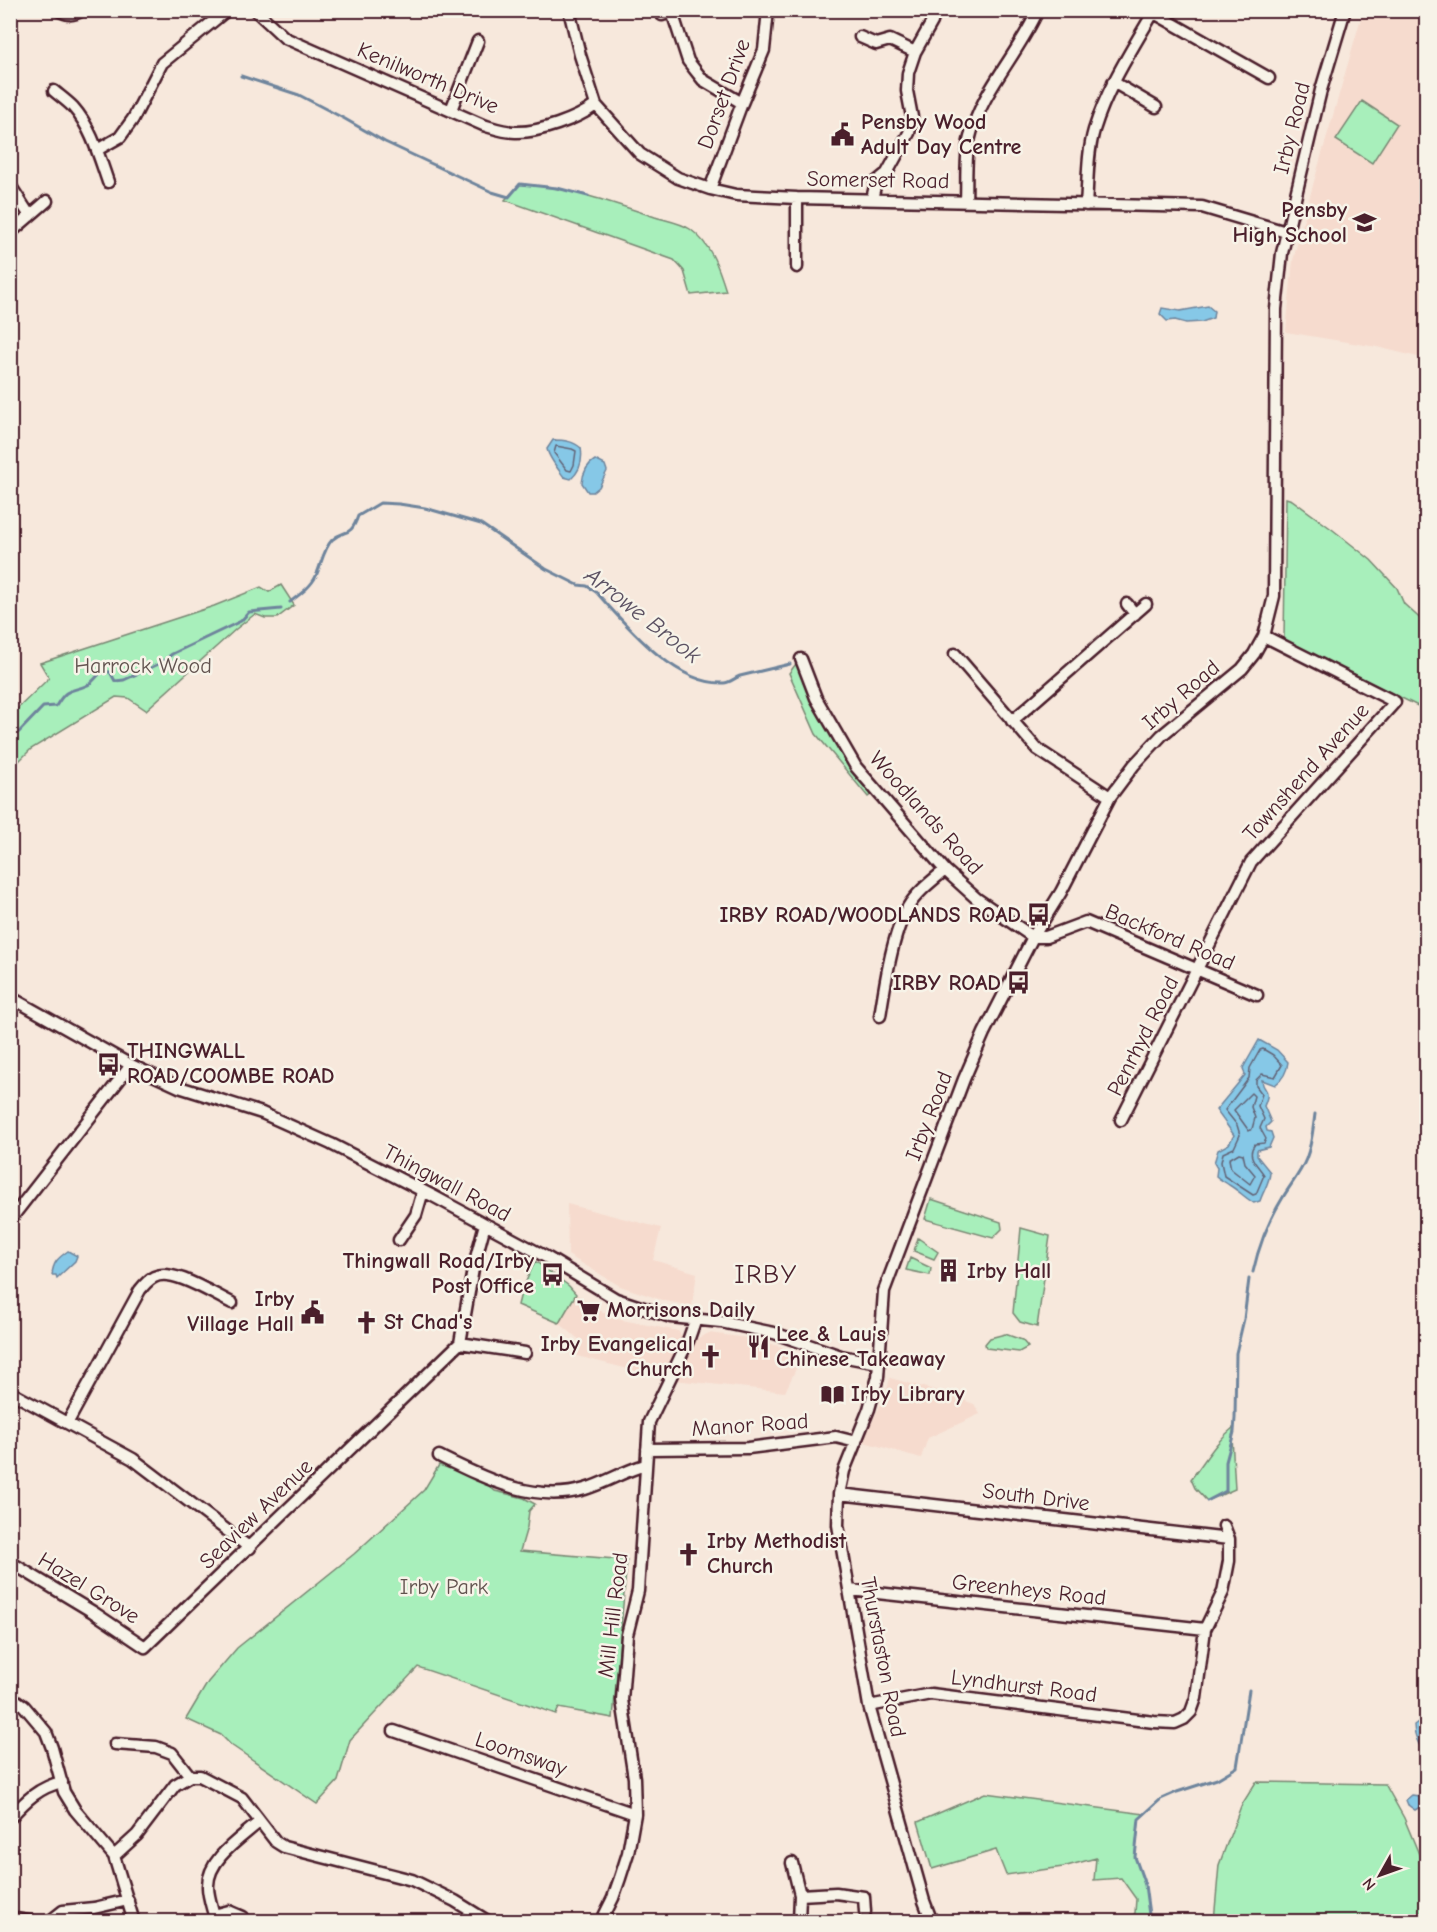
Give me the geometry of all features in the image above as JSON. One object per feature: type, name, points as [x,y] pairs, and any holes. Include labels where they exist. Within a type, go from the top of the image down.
[{"type":"street","points":[[58,10],[74,15],[82,10]]},
{"type":"street","name":"Kenilworth Drive","points":[[255,10],[285,38],[483,125],[517,132],[562,122],[587,112],[596,105]]},
{"type":"street","name":"Somerset Road","points":[[569,10],[596,105],[640,154],[678,178],[710,189],[736,195],[797,198],[1202,207],[1286,232]]},
{"type":"street","name":"Dorset Drive","points":[[710,189],[764,50],[768,10]]},
{"type":"street","points":[[872,199],[876,182],[886,173],[909,133],[912,117],[907,91],[908,73],[915,52],[932,22],[935,10]]},
{"type":"street","points":[[966,201],[969,141],[978,116],[990,89],[1031,27],[1038,10]]},
{"type":"street","name":"Irby Road","points":[[878,1363],[884,1291],[901,1242],[984,1033],[1034,937],[1061,892],[1110,797],[1134,765],[1162,735],[1242,669],[1264,636],[1274,596],[1276,309],[1282,253],[1322,90],[1345,10]]},
{"type":"street","points":[[97,150],[120,137],[134,119],[162,63],[218,12]]},
{"type":"street","points":[[662,15],[672,12],[688,61],[703,80],[742,103]]},
{"type":"street","points":[[1086,205],[1089,152],[1094,130],[1113,82],[1151,12],[1269,78]]},
{"type":"street","points":[[860,37],[876,44],[890,40],[915,52]]},
{"type":"street","points":[[451,110],[478,41]]},
{"type":"street","points":[[1113,82],[1156,107]]},
{"type":"street","points":[[54,92],[73,107],[84,123],[97,150],[108,182]]},
{"type":"street","points":[[10,185],[30,216]]},
{"type":"street","points":[[797,198],[797,267]]},
{"type":"street","points":[[10,232],[47,201]]},
{"type":"street","points":[[1127,604],[1135,614]]},
{"type":"street","points":[[1012,721],[1146,604]]},
{"type":"street","name":"Townshend Avenue","points":[[1199,969],[1251,862],[1395,702],[1264,636]]},
{"type":"street","points":[[955,654],[1037,749],[1110,797]]},
{"type":"street","name":"Woodlands Road","points":[[801,659],[816,698],[856,767],[945,870],[977,899],[1034,937]]},
{"type":"street","points":[[880,1017],[888,969],[908,906],[945,870]]},
{"type":"street","name":"Backford Road","points":[[1034,937],[1046,938],[1086,922],[1257,995]]},
{"type":"street","name":"Penrhyd Road","points":[[1121,1120],[1199,969]]},
{"type":"street","name":"Thingwall Road","points":[[10,997],[131,1065],[179,1087],[262,1113],[331,1144],[548,1258],[616,1299],[671,1317],[696,1318],[774,1333],[841,1356],[878,1363]]},
{"type":"street","points":[[10,1220],[131,1065]]},
{"type":"street","points":[[399,1240],[416,1215],[423,1191]]},
{"type":"street","points":[[485,1224],[460,1343],[525,1353]]},
{"type":"street","points":[[68,1422],[140,1290],[153,1277],[176,1276],[232,1303]]},
{"type":"street","name":"Mill Hill Road","points":[[601,1922],[620,1878],[635,1814],[634,1778],[622,1700],[627,1635],[638,1591],[649,1422],[688,1341],[696,1318]]},
{"type":"street","name":"Seaview Avenue","points":[[146,1647],[460,1343]]},
{"type":"street","name":"Thurstaston Road","points":[[878,1363],[878,1377],[869,1409],[844,1471],[839,1494],[838,1525],[869,1706],[932,1922]]},
{"type":"street","points":[[10,1392],[133,1459],[250,1548]]},
{"type":"street","name":"Manor Road","points":[[647,1449],[748,1448],[836,1437],[856,1442]]},
{"type":"street","points":[[439,1456],[523,1491],[559,1494],[585,1489],[624,1471],[645,1465]]},
{"type":"street","name":"South Drive","points":[[839,1494],[1229,1539]]},
{"type":"street","points":[[1205,1629],[1223,1592],[1230,1561],[1229,1539],[1224,1526]]},
{"type":"street","name":"Hazel Grove","points":[[10,1562],[146,1647]]},
{"type":"street","name":"Greenheys Road","points":[[850,1590],[1205,1629]]},
{"type":"street","name":"Lyndhurst Road","points":[[869,1706],[931,1694],[1175,1723],[1184,1719],[1191,1712],[1196,1698],[1205,1629]]},
{"type":"street","points":[[10,1696],[24,1706],[46,1732],[64,1792],[75,1810],[114,1856],[134,1922]]},
{"type":"street","name":"Loomsway","points":[[394,1731],[635,1814]]},
{"type":"street","points":[[115,1744],[156,1747],[172,1753],[190,1776]]},
{"type":"street","points":[[114,1856],[137,1835],[175,1785],[190,1776],[200,1776],[242,1798],[276,1842],[285,1847],[412,1880],[485,1920]]},
{"type":"street","points":[[10,1818],[34,1794],[48,1785],[62,1782]]},
{"type":"street","points":[[243,1917],[229,1911],[212,1918],[208,1887],[213,1867],[259,1822]]},
{"type":"street","points":[[792,1863],[800,1895],[798,1922]]},
{"type":"street","points":[[800,1895],[836,1893],[864,1897],[865,1912]]},
{"type":"street","points":[[49,1922],[63,1911],[94,1908],[128,1900]]},
{"type":"street","points":[[10,1918],[33,1922]]},
{"type":"shaded area","name":"Pensby High School","points":[[1363,11],[1426,11],[1426,359],[1377,347],[1286,332],[1293,260]]},
{"type":"shaded area","points":[[567,1204],[661,1228],[653,1260],[697,1273],[692,1306],[665,1301],[620,1286],[568,1255]]},
{"type":"shaded area","points":[[576,1294],[612,1318],[678,1331],[684,1339],[664,1378],[577,1356],[582,1342],[559,1323]]},
{"type":"shaded area","points":[[709,1333],[748,1338],[779,1346],[802,1356],[785,1392],[674,1380],[694,1343],[698,1338]]},
{"type":"shaded area","points":[[890,1378],[974,1404],[980,1414],[928,1438],[921,1458],[864,1442],[886,1394]]},
{"type":"green space","points":[[1362,101],[1397,124],[1372,163],[1336,140]]},
{"type":"green space","points":[[520,184],[555,188],[589,196],[678,223],[690,229],[709,249],[726,291],[691,295],[684,271],[674,260],[505,200]]},
{"type":"green space","points":[[1286,498],[1292,500],[1371,560],[1397,588],[1404,604],[1426,624],[1426,710],[1284,640]]},
{"type":"green space","name":"Harrock Wood","points":[[281,585],[294,605],[277,618],[265,618],[255,614],[146,710],[128,698],[116,697],[31,749],[11,769],[11,715],[49,678],[40,663],[214,606],[261,587],[269,592]]},
{"type":"green space","points":[[799,660],[811,702],[873,793],[868,797],[816,734],[789,673]]},
{"type":"green space","points":[[931,1199],[1001,1222],[1002,1229],[993,1238],[925,1219]]},
{"type":"green space","points":[[1021,1228],[1050,1236],[1037,1327],[1020,1322],[1013,1313]]},
{"type":"green space","points":[[918,1238],[938,1252],[934,1259],[914,1251]]},
{"type":"green space","points":[[910,1258],[931,1268],[930,1275],[906,1270]]},
{"type":"green space","points":[[535,1261],[569,1286],[576,1294],[559,1323],[518,1305]]},
{"type":"green space","points":[[1005,1334],[1022,1340],[1028,1347],[1019,1352],[986,1348],[985,1344],[990,1338]]},
{"type":"green space","points":[[1234,1427],[1232,1437],[1235,1489],[1207,1501],[1195,1488],[1191,1479],[1216,1445]]},
{"type":"green space","name":"Irby Park","points":[[439,1465],[481,1479],[495,1491],[524,1498],[535,1504],[529,1511],[520,1551],[627,1560],[613,1718],[559,1708],[556,1714],[418,1667],[350,1740],[338,1781],[317,1804],[231,1745],[221,1735],[186,1719],[208,1682],[237,1648],[354,1554],[424,1490]]},
{"type":"green space","points":[[1256,1782],[1385,1784],[1404,1818],[1426,1871],[1426,1921],[1214,1921],[1219,1865],[1241,1806]]},
{"type":"green space","points":[[985,1793],[1145,1814],[1139,1819],[1135,1857],[1145,1885],[1150,1921],[1129,1921],[1135,1913],[1136,1899],[1121,1878],[1094,1880],[1096,1858],[1063,1867],[1006,1875],[996,1850],[932,1869],[918,1822]]},
{"type":"water","points":[[1208,306],[1214,311],[1213,318],[1202,322],[1167,321],[1160,314],[1162,308],[1180,311]]},
{"type":"water","points":[[553,440],[568,441],[581,448],[580,465],[571,479],[564,477],[550,456],[547,449]]},
{"type":"water","points":[[595,460],[605,465],[607,471],[599,487],[593,492],[588,492],[582,483],[583,476],[587,467]]},
{"type":"water","points":[[1259,1040],[1277,1050],[1288,1062],[1284,1075],[1275,1085],[1262,1080],[1267,1093],[1264,1106],[1271,1122],[1266,1127],[1273,1138],[1269,1147],[1257,1150],[1257,1156],[1270,1172],[1270,1176],[1260,1201],[1254,1203],[1216,1176],[1217,1168],[1214,1163],[1218,1150],[1229,1144],[1234,1135],[1216,1110],[1245,1075],[1243,1068]]},
{"type":"water","points":[[68,1251],[77,1256],[75,1261],[57,1278],[56,1275],[52,1275],[55,1264]]},
{"type":"water","points":[[1426,1716],[1426,1752],[1417,1740],[1414,1725]]},
{"type":"water","points":[[1412,1795],[1426,1797],[1425,1806],[1415,1810],[1408,1805],[1406,1800]]},
{"type":"waterway","points":[[241,76],[299,95],[385,142],[492,192],[509,197],[520,184],[557,188],[588,196]]},
{"type":"waterway","name":"Arrowe Brook","points":[[290,602],[314,580],[329,543],[337,536],[350,531],[358,516],[380,503],[399,504],[425,508],[481,524],[546,569],[578,585],[587,586],[596,592],[653,651],[688,674],[706,681],[724,683],[740,676],[790,664]]},
{"type":"waterway","name":"Arrowe Brook","points":[[10,735],[19,732],[43,707],[56,706],[67,693],[88,685],[102,671],[110,672],[115,681],[124,680],[241,621],[249,612],[281,609]]},
{"type":"waterway","points":[[1253,1272],[1268,1225],[1306,1159],[1315,1114]]},
{"type":"waterway","points":[[1207,1501],[1226,1491],[1226,1462],[1234,1432],[1236,1353],[1244,1319],[1249,1279]]},
{"type":"waterway","points":[[1150,1922],[1145,1885],[1135,1857],[1139,1819],[1161,1799],[1217,1779],[1237,1767],[1249,1690]]},
{"type":"place","name":"Pensby Wood Adult Day Centre","points":[[843,135]]},
{"type":"place","name":"Pensby High School","points":[[1365,223]]},
{"type":"place","name":"IRBY ROAD/WOODLANDS ROAD","points":[[1039,915]]},
{"type":"place","name":"IRBY ROAD","points":[[1019,983]]},
{"type":"place","name":"THINGWALL ROAD/COOMBE ROAD","points":[[109,1064]]},
{"type":"place","name":"Irby Hall","points":[[949,1271]]},
{"type":"place","name":"Thingwall Road/Irby Post Office","points":[[552,1274]]},
{"type":"place","name":"Morrisons Daily","points":[[589,1310]]},
{"type":"place","name":"Irby Village Hall","points":[[312,1312]]},
{"type":"place","name":"St Chad's","points":[[366,1322]]},
{"type":"place","name":"Lee & Lau's Chinese Takeaway","points":[[758,1347]]},
{"type":"place","name":"Irby Evangelical Church","points":[[711,1357]]},
{"type":"place","name":"Irby Library","points":[[833,1394]]},
{"type":"place","name":"Irby Methodist Church","points":[[689,1554]]},
{"type":"district","name":"IRBY","points":[[766,1275]]}]
